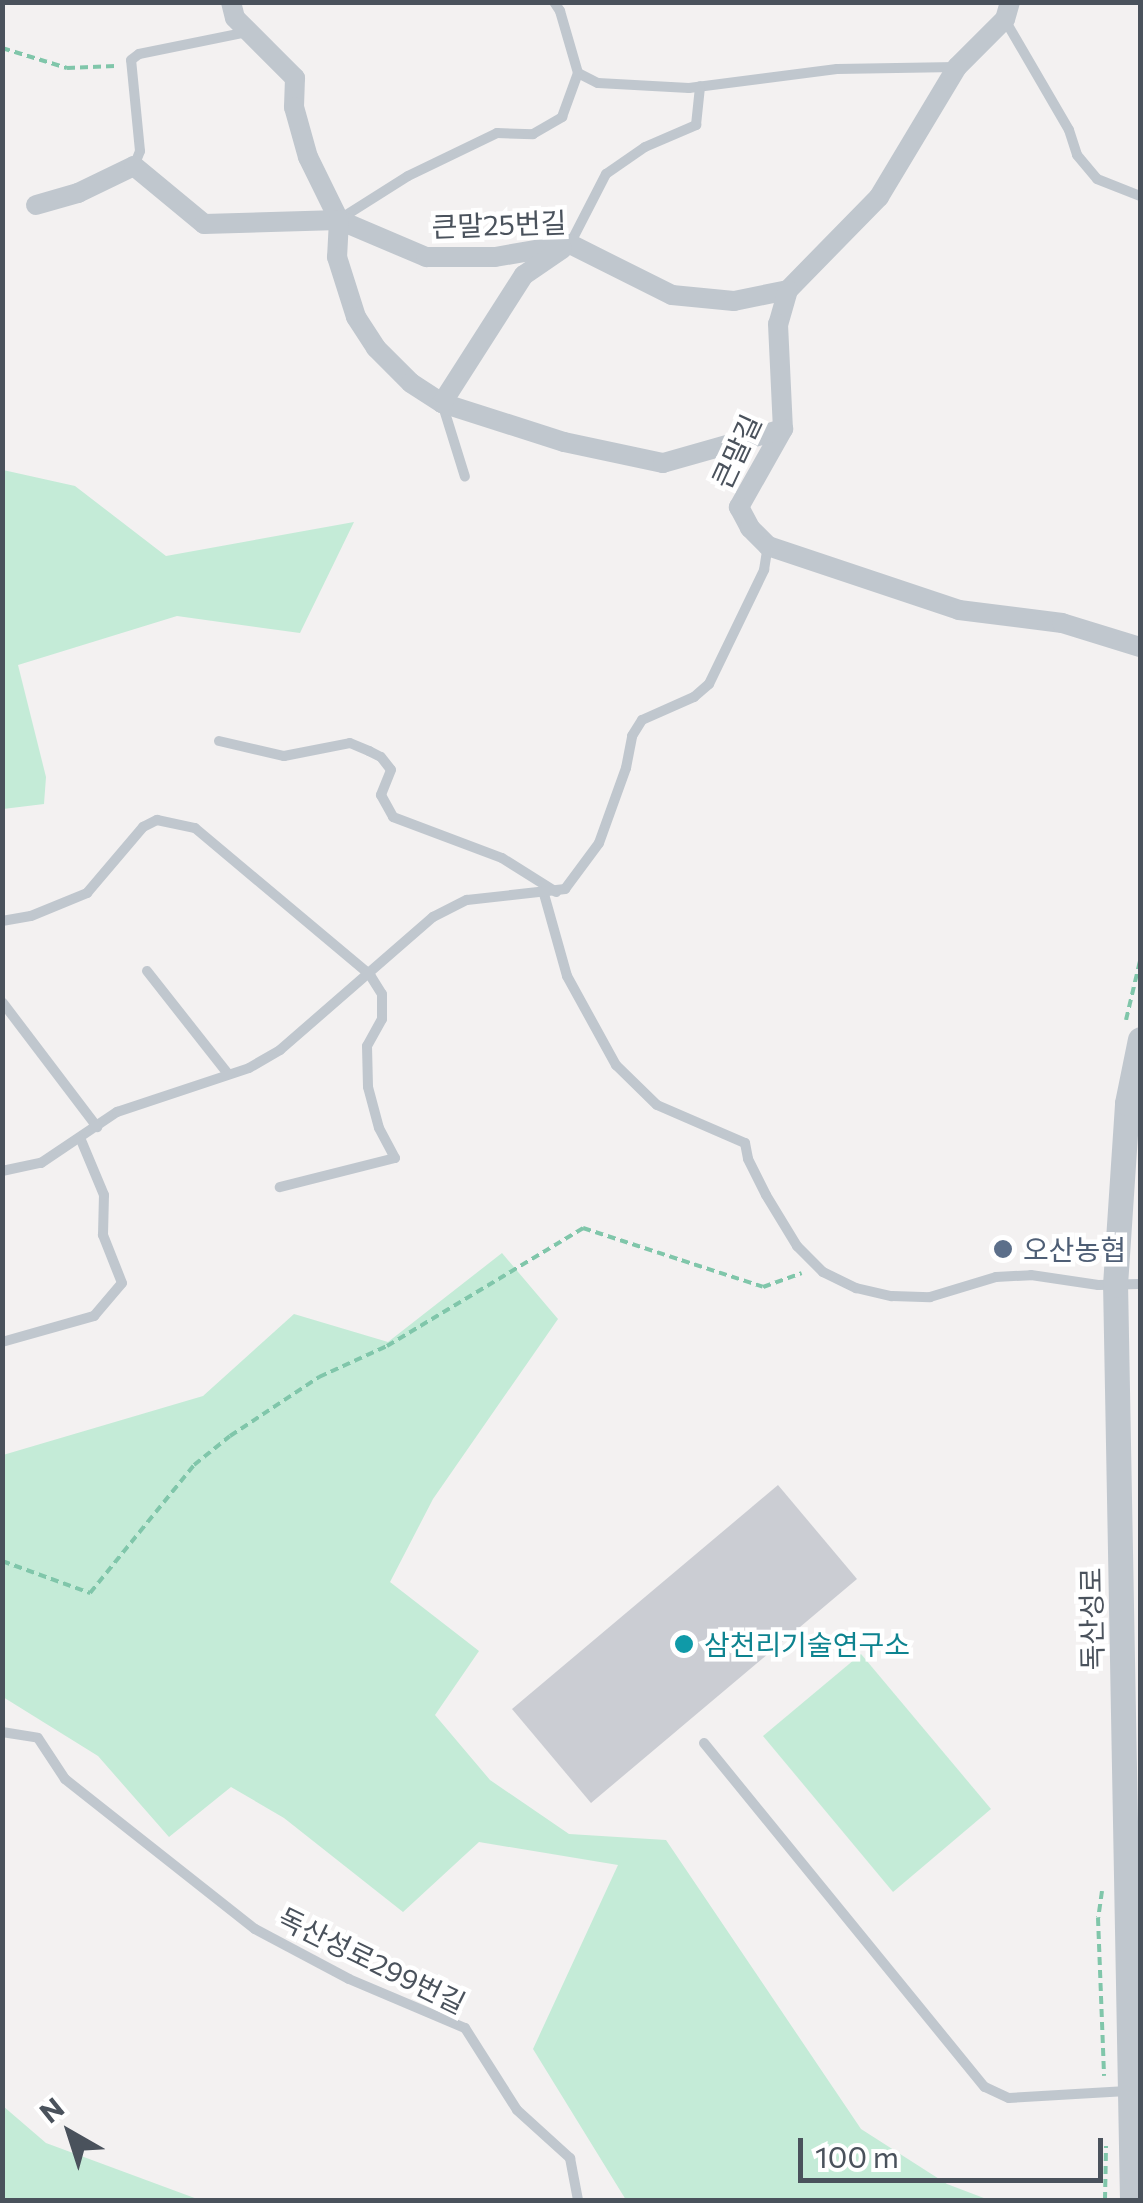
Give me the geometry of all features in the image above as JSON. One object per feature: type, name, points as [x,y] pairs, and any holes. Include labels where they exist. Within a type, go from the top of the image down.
[{"type":"street","points":[[231,2],[235,18],[295,78],[294,107],[308,157],[339,220],[337,257],[356,318],[376,348],[412,383],[442,403],[592,450],[663,463],[783,428]]},
{"type":"street","points":[[788,290],[880,197],[957,67],[1007,11]]},
{"type":"street","points":[[36,205],[78,193],[134,166],[204,224],[339,220]]},
{"type":"street","name":"큰말25번길","points":[[339,220],[426,256],[495,258],[570,244],[672,295],[734,301],[788,290]]},
{"type":"street","points":[[442,403],[524,274],[570,244]]},
{"type":"street","name":"큰말길","points":[[768,546],[750,528],[739,507],[783,428],[778,324],[788,290]]},
{"type":"street","points":[[768,546],[959,610],[1062,623],[1140,646]]},
{"type":"street","name":"독산성로","points":[[1132,2200],[1126,1103],[1140,1039]]},
{"type":"lane","points":[[339,220],[408,176],[497,133],[534,134],[562,117],[578,73],[565,24],[554,2]]},
{"type":"lane","points":[[1007,11],[1077,155],[1097,180],[1140,196]]},
{"type":"lane","points":[[134,166],[140,151],[131,60],[139,54],[248,32]]},
{"type":"lane","points":[[578,73],[598,83],[700,86],[837,69],[957,67]]},
{"type":"lane","points":[[570,244],[606,174],[646,147],[696,125],[700,86]]},
{"type":"lane","points":[[442,403],[465,477]]},
{"type":"lane","points":[[2,1171],[41,1163],[146,1100],[228,1074],[280,1050],[433,917],[468,900],[565,889],[598,843],[626,768],[632,736],[642,720],[694,697],[710,684],[764,570],[768,546]]},
{"type":"lane","points":[[218,741],[284,756],[350,743],[369,751],[381,757],[390,770],[381,795],[393,817],[502,858],[551,893],[568,976],[616,1065],[657,1106],[746,1143],[748,1159],[766,1194],[797,1246],[818,1268],[856,1288],[892,1296],[930,1296],[996,1278],[1031,1275],[1128,1284]]},
{"type":"lane","points":[[2,921],[31,916],[87,893],[143,827],[157,820],[195,828],[205,835],[370,975],[382,994],[382,1019],[368,1046],[368,1087],[379,1128],[395,1158],[280,1187]]},
{"type":"lane","points":[[148,971],[228,1074]]},
{"type":"lane","points":[[3,1003],[98,1127]]},
{"type":"lane","points":[[2,1342],[94,1316],[122,1283],[103,1235],[104,1195],[81,1140]]},
{"type":"lane","name":"독산성로299번길","points":[[2,1732],[38,1738],[65,1778],[255,1929],[349,1979],[466,2028],[517,2110],[570,2158],[578,2200]]},
{"type":"lane","points":[[704,1742],[985,2087],[1009,2098],[1134,2090]]},
{"type":"path","points":[[2,48],[56,66],[116,66],[132,72]]},
{"type":"path","points":[[2,1561],[90,1593],[194,1465],[230,1436],[318,1377],[387,1346],[583,1228],[763,1287],[818,1268]]},
{"type":"green space","points":[[3,470],[75,486],[166,556],[354,522],[300,633],[177,616],[18,665],[46,777],[44,804],[3,809]]},
{"type":"green space","points":[[502,1253],[558,1319],[433,1499],[390,1582],[479,1651],[435,1715],[490,1780],[569,1834],[666,1840],[861,2129],[947,2184],[989,2200],[626,2200],[533,2049],[618,1865],[479,1842],[403,1912],[284,1818],[231,1787],[169,1837],[98,1756],[3,1697],[3,1455],[203,1396],[294,1314],[388,1342]]},
{"type":"green space","points":[[861,1654],[991,1809],[893,1892],[763,1736]]},
{"type":"green space","points":[[3,2106],[46,2143],[200,2200],[3,2200]]},
{"type":"building","name":"삼천리기술연구소","points":[[778,1485],[857,1579],[591,1803],[512,1709]]},
{"type":"place","name":"오산농협","points":[[1003,1249]]},
{"type":"place","name":"삼천리기술연구소","points":[[684,1644]]}]
